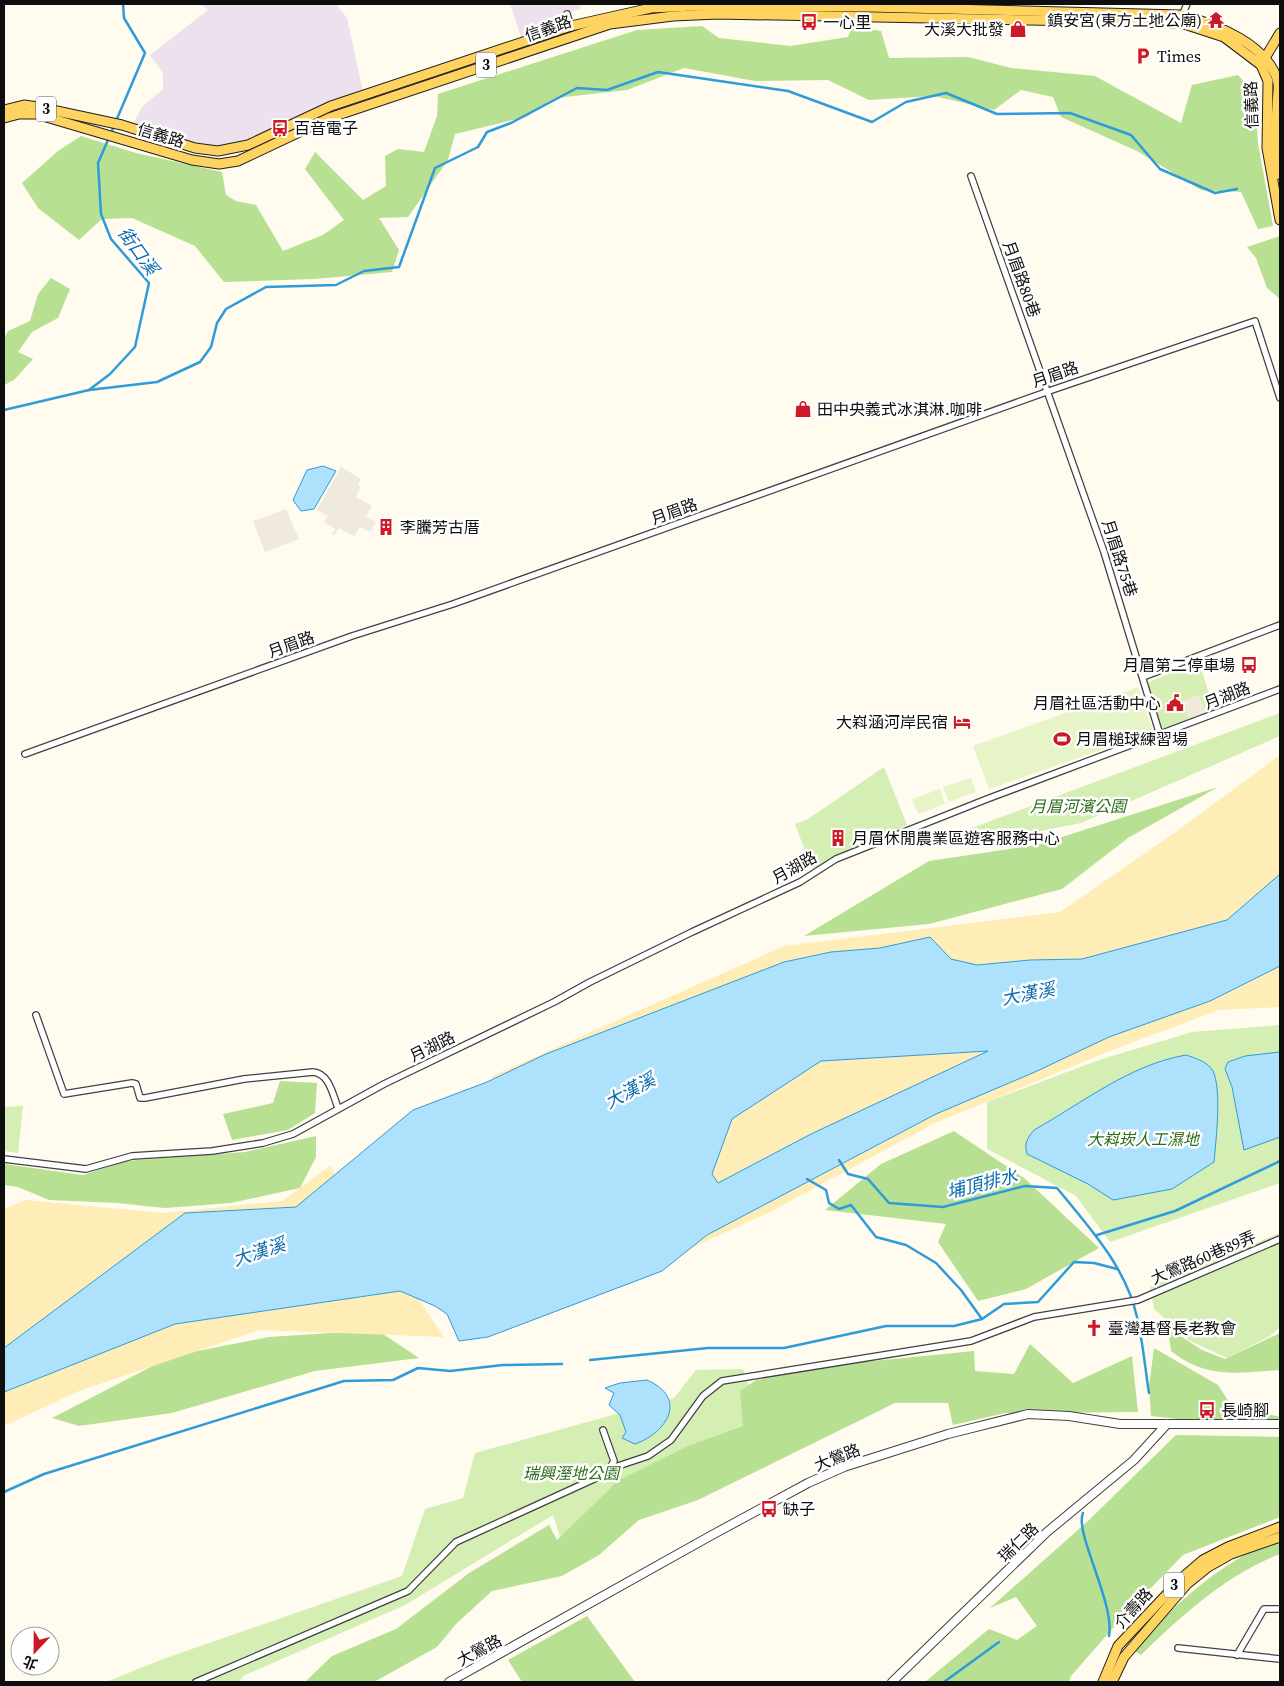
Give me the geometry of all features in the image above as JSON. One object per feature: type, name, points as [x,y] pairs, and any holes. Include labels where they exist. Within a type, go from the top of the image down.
[{"type":"main road","name":"信義路","points":[[85,123],[122,125],[195,148],[218,151],[248,145],[316,111],[571,26],[651,8],[692,6],[868,9],[1181,19],[1227,30],[1253,47],[1263,62],[1268,81],[1267,148],[1280,220]]},
{"type":"main road","name":"信義路","points":[[85,123],[117,137],[192,160],[219,164],[238,161],[316,123],[610,24],[673,16],[868,9]]},
{"type":"main road","points":[[1263,62],[1280,33]]},
{"type":"main road","name":"信義路","points":[[1263,62],[1271,68],[1279,83],[1274,149],[1280,193]]},
{"type":"main road","name":"3","points":[[4,110],[24,105],[85,123]]},
{"type":"main road","points":[[316,111],[316,123]]},
{"type":"main road","name":"3","points":[[4,118],[19,114],[36,114],[85,123]]},
{"type":"main road","name":"介壽路","points":[[1103,1682],[1118,1646],[1152,1607],[1189,1572],[1203,1560],[1228,1547],[1280,1527]]},
{"type":"main road","name":"介壽路","points":[[1112,1682],[1124,1657],[1187,1584],[1208,1566],[1231,1554],[1280,1537]]},
{"type":"street","points":[[1181,19],[1188,4]]},
{"type":"street","points":[[566,14],[573,35]]},
{"type":"street","points":[[1268,88],[1279,83]]},
{"type":"street","name":"月眉路80巷","points":[[971,176],[1049,391]]},
{"type":"street","name":"月眉路","points":[[25,754],[352,636],[569,563],[1049,391],[1255,321],[1280,398]]},
{"type":"street","name":"月眉路75巷","points":[[1049,391],[1104,552],[1160,735]]},
{"type":"street","points":[[1143,677],[1280,625]]},
{"type":"street","name":"月湖路","points":[[4,1159],[86,1169],[132,1156],[212,1151],[263,1143],[293,1134],[338,1108],[684,936],[800,882],[836,859],[986,799],[1280,689]]},
{"type":"street","points":[[36,1015],[64,1094],[132,1083],[136,1084],[140,1098],[145,1098],[244,1079],[320,1072],[338,1108]]},
{"type":"street","name":"大鶯路60巷89弄","points":[[196,1682],[408,1591],[456,1542],[607,1474],[612,1468],[648,1456],[671,1440],[703,1396],[722,1381],[971,1342],[1034,1317],[1127,1303],[1280,1239]]},
{"type":"street","name":"大鶯路","points":[[448,1682],[760,1508],[844,1467],[948,1434],[1028,1414],[1070,1416],[1120,1424],[1280,1424]]},
{"type":"street","name":"瑞仁路","points":[[892,1682],[1047,1532],[1134,1460],[1167,1424]]},
{"type":"street","points":[[603,1430],[613,1455],[612,1468]]},
{"type":"street","points":[[1237,1655],[1264,1609],[1280,1609]]},
{"type":"street","points":[[1178,1648],[1280,1659]]},
{"type":"shaded area","points":[[201,4],[336,4],[347,18],[363,92],[230,147],[209,149],[131,128],[142,107],[163,89],[163,73],[150,55],[208,10]]},
{"type":"shaded area","points":[[510,4],[579,4],[581,9],[556,15],[559,27],[522,40]]},
{"type":"shaded area","points":[[341,467],[361,479],[358,485],[361,487],[356,497],[372,506],[366,516],[376,522],[370,532],[360,527],[354,536],[339,528],[334,536],[332,534],[335,529],[324,522],[328,516],[317,510]]},
{"type":"shaded area","points":[[286,509],[299,539],[265,552],[253,521]]},
{"type":"shaded area","points":[[1199,695],[1206,714],[1189,720],[1182,701]]},
{"type":"green space","points":[[702,26],[719,38],[790,46],[848,37],[852,26],[881,31],[889,58],[968,57],[1011,68],[1095,76],[1181,123],[1192,85],[1238,75],[1255,94],[1258,143],[1273,226],[1258,229],[1241,192],[1201,190],[1137,151],[1061,117],[1053,97],[1021,90],[994,110],[934,96],[869,100],[828,80],[755,81],[684,68],[627,90],[556,98],[526,117],[455,134],[448,160],[408,217],[379,218],[399,250],[392,272],[314,279],[224,282],[195,246],[132,218],[102,219],[79,240],[38,208],[22,183],[58,151],[81,136],[136,153],[222,172],[226,195],[236,201],[256,205],[283,251],[323,235],[344,220],[305,169],[315,152],[363,200],[386,186],[385,156],[398,149],[424,152],[437,116],[438,94],[637,30]]},
{"type":"green space","points":[[1280,236],[1280,299],[1267,288],[1256,258],[1247,247]]},
{"type":"green space","points":[[51,278],[70,289],[58,318],[32,332],[18,352],[33,359],[14,380],[4,385],[4,338],[8,331],[30,321],[38,294]]},
{"type":"green space","points":[[1199,662],[1213,706],[1219,703],[1222,710],[1160,734],[1144,684]]},
{"type":"green space","name":"月眉槌球練習場","points":[[1138,687],[1153,732],[989,789],[973,746]]},
{"type":"green space","name":"月眉河濱公園","points":[[1280,713],[1280,736],[1081,823],[976,844],[932,843]]},
{"type":"green space","points":[[884,767],[907,825],[812,869],[795,824],[808,819]]},
{"type":"green space","points":[[971,778],[976,792],[949,802],[943,787]]},
{"type":"green space","points":[[1218,787],[1128,838],[1062,889],[929,924],[804,936],[929,861],[1037,845]]},
{"type":"green space","points":[[940,789],[945,804],[918,814],[912,799]]},
{"type":"green space","name":"大嵙崁人工濕地","points":[[1280,1025],[1280,1183],[1110,1242],[1076,1196],[987,1149],[987,1102],[1099,1060],[1192,1032]]},
{"type":"green space","points":[[280,1081],[317,1083],[315,1113],[288,1130],[232,1140],[223,1114],[273,1103]]},
{"type":"green space","points":[[23,1106],[18,1153],[4,1151],[4,1107]]},
{"type":"green space","points":[[954,1131],[1024,1178],[1099,1248],[1026,1289],[978,1301],[938,1242],[946,1224],[825,1210],[881,1164]]},
{"type":"green space","points":[[316,1136],[316,1157],[300,1188],[231,1203],[165,1208],[117,1203],[49,1200],[18,1187],[4,1185],[4,1164],[83,1175],[125,1161],[245,1152]]},
{"type":"green space","points":[[1280,1233],[1280,1327],[1270,1336],[1227,1358],[1188,1340],[1154,1309],[1150,1287]]},
{"type":"green space","points":[[1168,1328],[1202,1350],[1225,1359],[1280,1333],[1280,1370],[1236,1373],[1210,1370],[1197,1366],[1171,1351]]},
{"type":"green space","points":[[377,1330],[419,1358],[315,1371],[172,1413],[79,1426],[52,1418],[172,1356],[269,1337]]},
{"type":"green space","points":[[1030,1344],[1073,1383],[1132,1356],[1138,1412],[1005,1413],[953,1425],[948,1403],[895,1403],[698,1500],[639,1520],[599,1555],[562,1576],[492,1591],[456,1624],[437,1647],[374,1682],[305,1682],[332,1656],[396,1629],[469,1573],[549,1525],[557,1540],[619,1480],[688,1446],[743,1426],[740,1391],[756,1380],[863,1362],[974,1351],[975,1371],[1014,1374]]},
{"type":"green space","points":[[1154,1348],[1218,1385],[1231,1405],[1280,1417],[1280,1419],[1187,1420],[1151,1416],[1149,1386]]},
{"type":"green space","name":"瑞興溼地公園","points":[[743,1369],[767,1437],[634,1484],[560,1537],[553,1515],[405,1605],[243,1676],[240,1682],[106,1682],[163,1659],[402,1576],[425,1509],[463,1498],[475,1453],[674,1398],[696,1370]]},
{"type":"green space","points":[[1176,1435],[1280,1437],[1280,1517],[1183,1555],[1120,1620],[1071,1676],[1069,1682],[925,1682],[989,1629],[1017,1640],[1037,1626],[1016,1597],[990,1608],[1089,1520]]},
{"type":"green space","points":[[1280,1542],[1280,1554],[1260,1562],[1223,1584],[1189,1611],[1141,1655],[1134,1651],[1171,1611],[1211,1577],[1226,1566],[1255,1550]]},
{"type":"green space","points":[[587,1616],[635,1682],[522,1682],[508,1660]]},
{"type":"sand","points":[[1280,755],[1280,1007],[1219,1010],[1115,1049],[933,1124],[768,1213],[585,1297],[492,1076],[784,946],[1060,912],[1177,831]]},
{"type":"sand","points":[[330,1166],[444,1337],[260,1330],[79,1391],[4,1426],[4,1209],[26,1200],[163,1213],[282,1201]]},
{"type":"water","points":[[323,466],[336,471],[314,509],[301,511],[293,500],[307,470]]},
{"type":"water","name":"大漢溪","points":[[1280,874],[1280,966],[1210,1001],[1109,1037],[1035,1072],[936,1114],[707,1235],[662,1271],[488,1337],[459,1341],[447,1314],[435,1306],[400,1291],[175,1324],[4,1392],[4,1348],[185,1213],[296,1207],[413,1110],[487,1082],[546,1054],[784,962],[831,952],[880,948],[930,937],[951,959],[977,965],[1030,960],[1082,959],[1227,920]],"holes":[[[988,1051],[811,1134],[718,1183],[712,1174],[732,1119],[821,1061]]]},
{"type":"water","points":[[1280,1052],[1280,1137],[1244,1150],[1232,1087],[1225,1069],[1228,1062],[1245,1056]]},
{"type":"water","points":[[1186,1055],[1208,1065],[1213,1071],[1216,1080],[1218,1115],[1214,1162],[1172,1189],[1113,1200],[1088,1184],[1027,1154],[1027,1141],[1034,1130],[1126,1076],[1165,1060]]},
{"type":"water","points":[[647,1380],[660,1387],[667,1396],[670,1405],[669,1414],[657,1431],[647,1439],[635,1444],[622,1438],[626,1432],[620,1415],[609,1405],[614,1393],[605,1388],[620,1383]]},
{"type":"waterway","name":"街口溪","points":[[116,121],[145,53],[124,18],[123,4]]},
{"type":"waterway","points":[[89,390],[157,382],[200,362],[211,347],[217,323],[226,309],[266,287],[336,285],[364,271],[399,267],[435,168],[478,147],[487,132],[511,123],[577,88],[607,90],[658,72],[788,91],[872,122],[906,102],[946,93],[997,114],[1070,113],[1131,135],[1160,169],[1215,193],[1237,189]]},
{"type":"waterway","name":"街口溪","points":[[4,410],[89,390],[110,374],[135,347],[149,283],[111,239],[101,214],[98,163],[114,126]]},
{"type":"waterway","name":"埔頂排水","points":[[839,1160],[848,1174],[868,1179],[889,1203],[943,1207],[1025,1186],[1057,1188],[1105,1248],[1124,1281],[1137,1317],[1149,1393]]},
{"type":"waterway","points":[[1097,1235],[1175,1211],[1280,1161]]},
{"type":"waterway","points":[[807,1179],[826,1190],[829,1203],[839,1209],[851,1205],[876,1237],[906,1245],[936,1263],[961,1290],[982,1319]]},
{"type":"waterway","points":[[590,1360],[708,1348],[784,1348],[886,1326],[954,1326],[982,1319],[1004,1304],[1038,1302],[1074,1262],[1094,1263],[1117,1269]]},
{"type":"waterway","points":[[4,1492],[44,1474],[344,1381],[393,1380],[418,1368],[450,1371],[503,1365],[562,1364]]},
{"type":"waterway","name":"埔頂排水","points":[[1083,1513],[1084,1536],[1106,1606],[1109,1636]]},
{"type":"waterway","points":[[944,1682],[999,1642]]},
{"type":"place","name":"鎮安宮(東方土地公廟)","points":[[1216,20]]},
{"type":"place","name":"一心里","points":[[809,22]]},
{"type":"place","name":"大溪大批發","points":[[1018,29]]},
{"type":"place","name":"Times","points":[[1143,56]]},
{"type":"place","name":"百音電子","points":[[280,128]]},
{"type":"place","name":"田中央義式冰淇淋.咖啡","points":[[803,409]]},
{"type":"place","name":"李騰芳古厝","points":[[386,527]]},
{"type":"place","name":"月眉第二停車場","points":[[1249,665]]},
{"type":"place","name":"月眉社區活動中心","points":[[1175,703]]},
{"type":"place","name":"大嵙涵河岸民宿","points":[[962,722]]},
{"type":"place","name":"月眉槌球練習場","points":[[1062,739]]},
{"type":"place","name":"月眉休閒農業區遊客服務中心","points":[[838,838]]},
{"type":"place","name":"臺灣基督長老教會","points":[[1094,1328]]},
{"type":"place","name":"長崎腳","points":[[1207,1410]]},
{"type":"place","name":"缺子","points":[[769,1509]]}]
